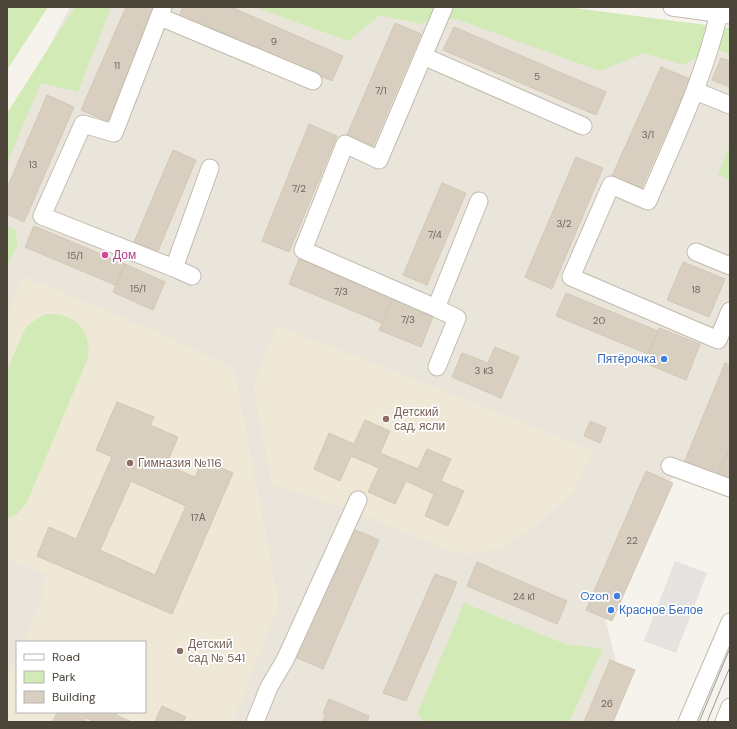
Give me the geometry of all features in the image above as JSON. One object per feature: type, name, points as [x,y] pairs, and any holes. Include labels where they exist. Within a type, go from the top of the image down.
[{"type":"street","points":[[437,367],[457,318],[303,250],[346,144],[379,160],[444,7]]},
{"type":"street","points":[[672,7],[725,14],[714,34],[695,91],[648,201],[611,185],[571,277],[718,340],[730,311]]},
{"type":"street","points":[[192,276],[42,216],[83,124],[114,133],[162,12],[314,81]]},
{"type":"street","points":[[423,56],[583,126]]},
{"type":"street","points":[[695,91],[730,105]]},
{"type":"street","points":[[174,268],[210,168]]},
{"type":"street","points":[[436,308],[479,202]]},
{"type":"street","points":[[696,252],[730,266]]},
{"type":"street","points":[[670,466],[730,488]]},
{"type":"street","points":[[255,722],[269,687],[284,660],[358,500]]},
{"type":"street","points":[[688,722],[730,622]]},
{"type":"street","points":[[724,722],[730,707]]},
{"type":"shaded area","points":[[70,7],[359,7],[730,54],[730,441],[723,454],[653,488],[602,605],[619,674],[600,722],[7,722],[7,127]]},
{"type":"shaded area","name":"Гимназия №116","points":[[23,276],[166,336],[234,368],[279,603],[233,722],[7,722],[7,677],[16,657],[16,713],[146,713],[146,641],[23,641],[39,607],[46,574],[7,558],[7,314]]},
{"type":"shaded area","name":"Детский сад, ясли","points":[[277,326],[593,451],[573,492],[532,529],[502,547],[471,554],[454,552],[354,511],[272,484],[253,386]]},
{"type":"shaded area","points":[[675,561],[707,573],[676,653],[644,641]]},
{"type":"green space","points":[[7,7],[48,7],[7,70]]},
{"type":"green space","points":[[75,7],[111,7],[78,92],[41,83],[7,163],[7,113]]},
{"type":"green space","points":[[255,7],[567,7],[730,28],[730,55],[719,51],[709,50],[684,65],[644,53],[600,71],[459,20],[439,18],[420,24],[380,15],[348,41]]},
{"type":"green space","points":[[730,144],[730,180],[718,175]]},
{"type":"green space","points":[[7,226],[15,230],[18,244],[7,267]]},
{"type":"green space","points":[[47,314],[57,314],[66,317],[80,325],[87,339],[89,348],[88,358],[27,502],[17,514],[7,519],[7,370],[27,326],[39,317]]},
{"type":"green space","points":[[464,603],[565,644],[603,649],[569,722],[425,722],[417,714]]},
{"type":"building","points":[[126,7],[160,8],[109,122],[81,110]]},
{"type":"building","points":[[183,7],[231,7],[343,56],[332,81],[180,14]]},
{"type":"building","points":[[395,23],[421,34],[373,146],[347,135]]},
{"type":"building","points":[[454,27],[606,92],[596,115],[443,50]]},
{"type":"building","points":[[721,58],[730,61],[730,87],[712,80]]},
{"type":"building","points":[[661,67],[690,79],[641,189],[612,176]]},
{"type":"building","points":[[47,95],[74,107],[24,222],[7,214],[7,188]]},
{"type":"building","points":[[309,124],[337,136],[289,252],[262,241]]},
{"type":"building","points":[[173,150],[196,160],[158,251],[134,242]]},
{"type":"building","points":[[576,157],[603,168],[552,289],[525,277]]},
{"type":"building","points":[[442,183],[466,193],[427,285],[403,275]]},
{"type":"building","points":[[34,226],[125,264],[115,285],[25,247]]},
{"type":"building","points":[[299,259],[393,298],[382,323],[289,284]]},
{"type":"building","points":[[683,262],[725,279],[709,317],[667,300]]},
{"type":"building","points":[[125,264],[165,282],[153,310],[113,292]]},
{"type":"building","points":[[566,293],[658,331],[648,354],[556,316]]},
{"type":"building","points":[[393,298],[434,314],[421,347],[379,330]]},
{"type":"building","points":[[659,328],[700,344],[686,380],[645,363]]},
{"type":"building","points":[[495,347],[519,357],[501,398],[452,377],[462,353],[488,363]]},
{"type":"building","points":[[725,363],[730,365],[730,447],[717,477],[684,463]]},
{"type":"building","points":[[117,402],[154,417],[150,425],[178,437],[166,465],[195,477],[203,460],[233,473],[172,614],[37,556],[49,527],[76,539],[112,457],[96,450]],"holes":[[[131,481],[186,506],[155,575],[100,550]]]},
{"type":"building","points":[[365,420],[390,431],[380,453],[418,469],[427,449],[451,459],[441,481],[464,491],[448,526],[425,516],[434,494],[406,481],[395,504],[368,492],[379,468],[351,456],[340,481],[314,469],[329,433],[354,444]]},
{"type":"building","points":[[590,421],[606,428],[600,443],[584,436]]},
{"type":"building","points":[[730,447],[730,479],[719,474]]},
{"type":"building","points":[[646,471],[673,483],[612,621],[586,610]]},
{"type":"building","points":[[351,528],[379,540],[323,669],[295,657]]},
{"type":"building","points":[[477,562],[567,601],[557,624],[467,586]]},
{"type":"building","points":[[435,574],[457,582],[406,701],[383,693]]},
{"type":"building","points":[[610,660],[635,670],[613,722],[584,722]]},
{"type":"building","points":[[329,699],[369,716],[367,722],[322,722],[326,714],[323,713]]},
{"type":"building","points":[[162,706],[186,717],[183,722],[155,722]]},
{"type":"building","points":[[57,713],[117,713],[116,715],[132,722],[96,722],[86,718],[84,722],[53,722]]},
{"type":"tram line","points":[[699,722],[730,648]]},
{"type":"tram line","points":[[707,722],[730,667]]},
{"type":"place","name":"Дом","points":[[105,255]]},
{"type":"place","name":"Пятёрочка","points":[[664,359]]},
{"type":"place","name":"Детский сад, ясли","points":[[386,419]]},
{"type":"place","name":"Гимназия №116","points":[[130,463]]},
{"type":"place","name":"Ozon","points":[[617,596]]},
{"type":"place","name":"Красное Белое","points":[[611,610]]},
{"type":"place","name":"Детский сад № 541","points":[[180,651]]}]
